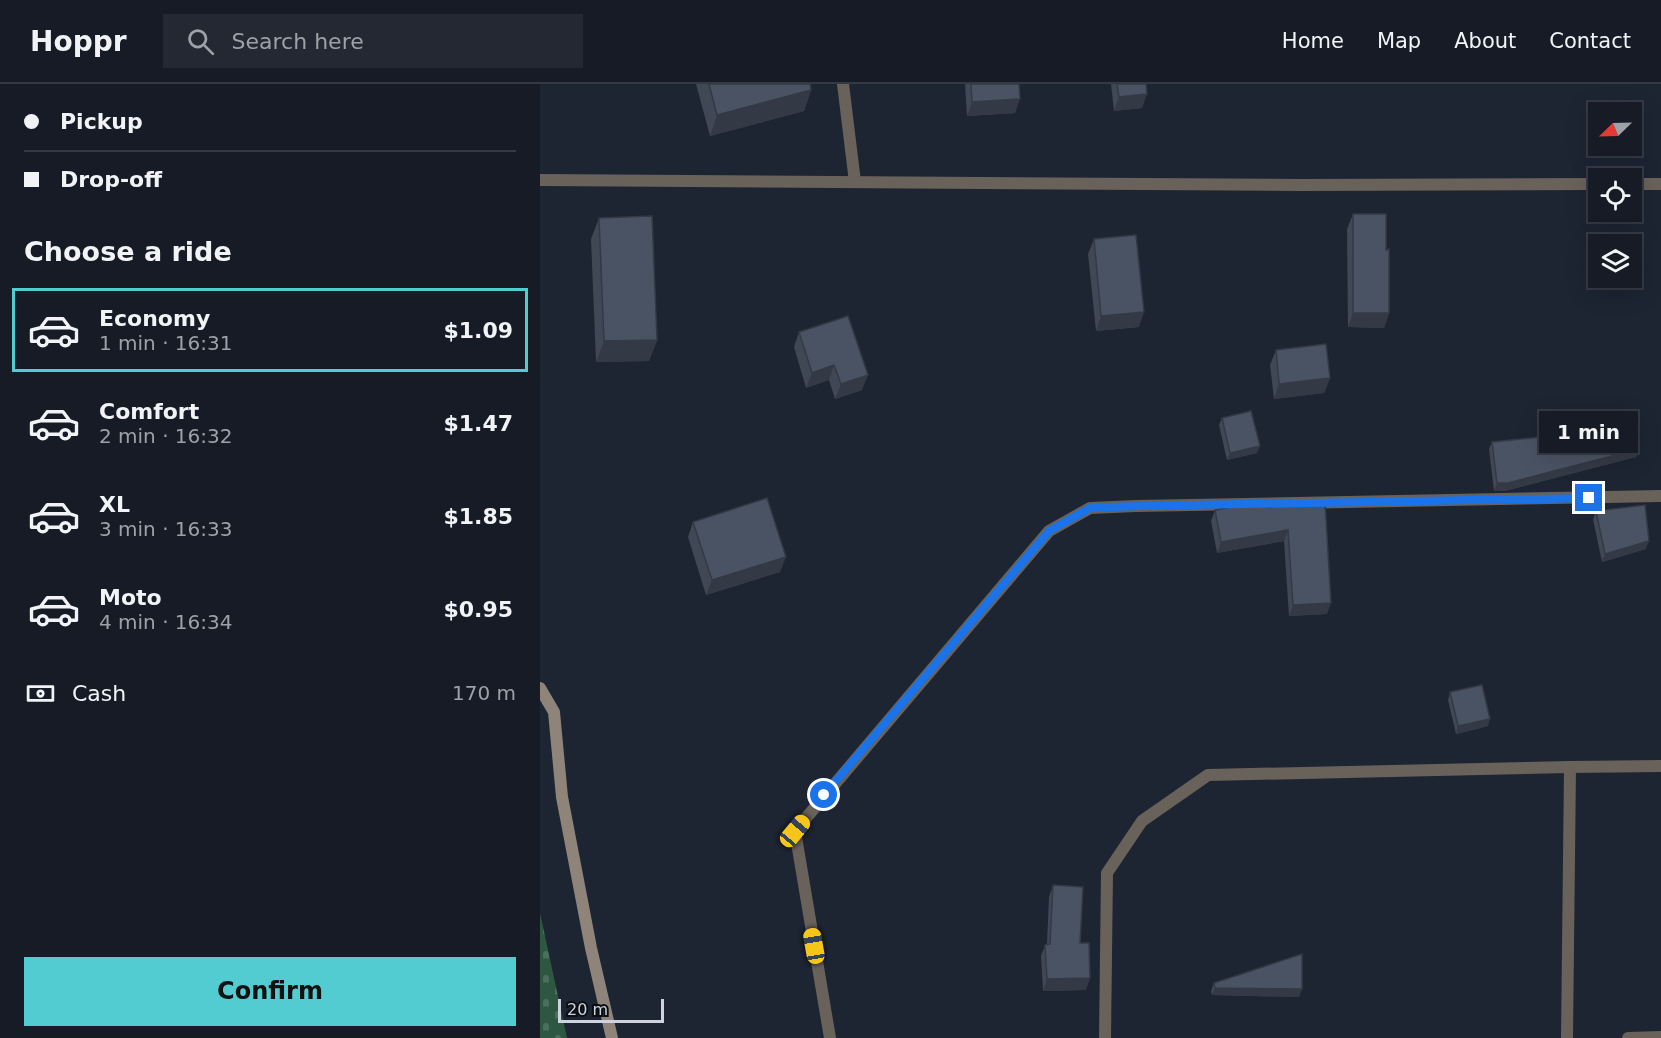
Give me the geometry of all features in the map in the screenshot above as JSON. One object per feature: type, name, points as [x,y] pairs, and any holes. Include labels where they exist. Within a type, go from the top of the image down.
[{"type":"street","points":[[843,84],[855,182]]},
{"type":"street","points":[[540,180],[1287,185],[1588,184]]},
{"type":"street","points":[[1642,184],[1661,184]]},
{"type":"street","points":[[831,1038],[795,831],[1049,531],[1090,508],[1661,496]]},
{"type":"street","points":[[540,688],[554,712],[561,797],[591,948],[612,1038]]},
{"type":"street","points":[[1105,1038],[1107,873],[1142,821],[1208,776],[1661,766]]},
{"type":"street","points":[[1567,1038],[1570,767]]},
{"type":"street","points":[[1628,1038],[1661,1037]]},
{"type":"green space","points":[[540,913],[567,1038],[540,1038]]},
{"type":"building","points":[[709,84],[810,84],[811,90],[717,115]]},
{"type":"building","points":[[971,84],[1019,84],[1020,99],[972,102]]},
{"type":"building","points":[[1117,84],[1146,84],[1147,94],[1119,97]]},
{"type":"building","points":[[1353,214],[1386,214],[1386,250],[1389,249],[1389,313],[1353,313]]},
{"type":"building","points":[[652,216],[657,340],[604,341],[599,218]]},
{"type":"building","points":[[1136,235],[1144,312],[1101,316],[1094,239]]},
{"type":"building","points":[[848,316],[868,375],[841,384],[834,365],[812,373],[799,332]]},
{"type":"building","points":[[1326,344],[1330,378],[1279,384],[1276,350]]},
{"type":"building","points":[[1251,411],[1260,446],[1230,453],[1222,418]]},
{"type":"building","points":[[1631,418],[1639,449],[1508,483],[1497,483],[1492,442],[1542,437],[1542,432],[1575,434]]},
{"type":"building","points":[[767,498],[786,557],[712,580],[693,522]]},
{"type":"building","points":[[1268,501],[1269,507],[1325,502],[1331,603],[1293,605],[1288,530],[1221,542],[1215,510]]},
{"type":"building","points":[[1645,505],[1649,541],[1605,554],[1596,511]]},
{"type":"building","points":[[1482,685],[1490,719],[1458,726],[1450,692]]},
{"type":"building","points":[[1053,885],[1083,887],[1080,943],[1089,943],[1090,978],[1047,979],[1045,945],[1050,944]]},
{"type":"building","points":[[1302,954],[1302,989],[1215,988],[1214,983]]},
{"type":"route","points":[[824,795],[1049,531],[1090,508],[1589,498]]}]
